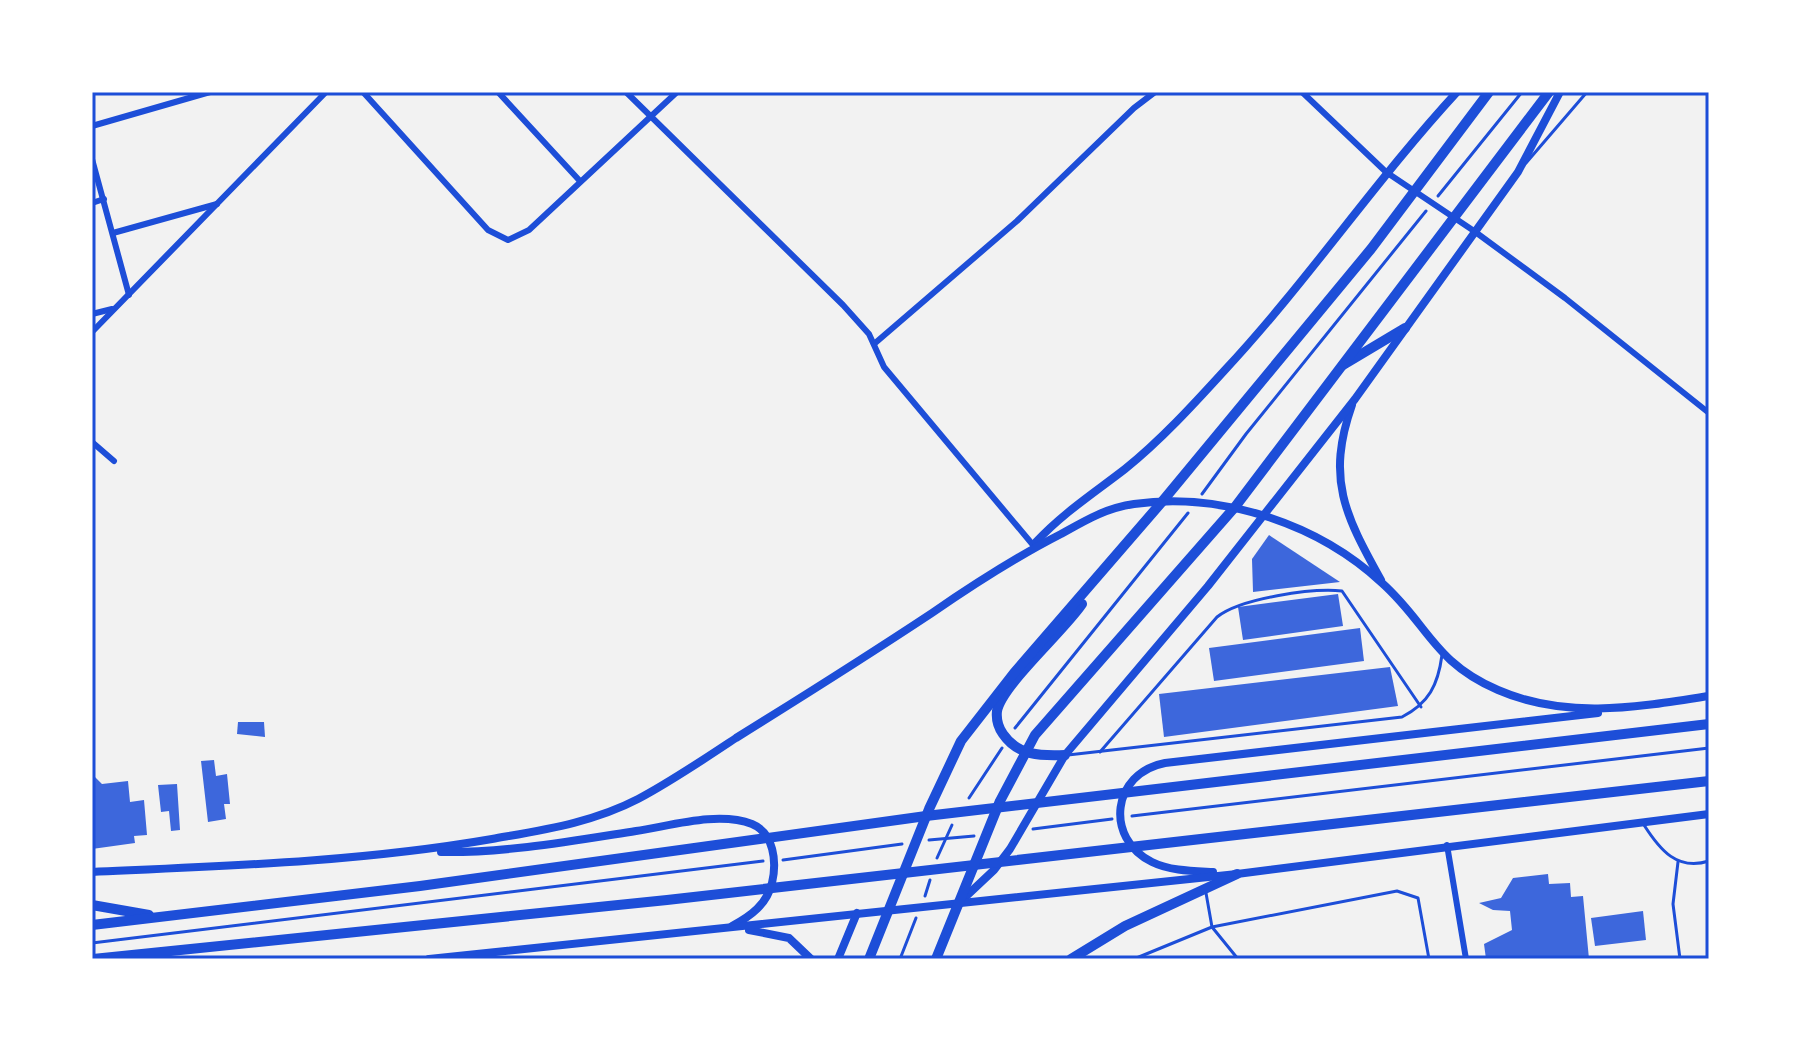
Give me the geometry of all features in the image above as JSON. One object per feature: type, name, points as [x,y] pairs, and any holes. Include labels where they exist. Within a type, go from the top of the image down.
[{"type":"main road","points":[[869,959],[929,809],[961,741],[1014,673],[1161,503],[1371,249],[1489,92]]},
{"type":"main road","points":[[936,959],[1000,801],[1024,752],[1235,507],[1452,216],[1549,92]]},
{"type":"main road","points":[[1338,368],[1405,328]]},
{"type":"main road","points":[[1065,755],[1024,752],[1007,739],[997,722],[1000,703],[1064,628],[1094,581]]},
{"type":"main road","points":[[92,925],[420,886],[926,816],[1709,724]]},
{"type":"main road","points":[[93,959],[415,926],[1709,781]]},
{"type":"main road","points":[[1071,959],[1125,926],[1237,874]]},
{"type":"main road","points":[[92,905],[162,917]]},
{"type":"street","points":[[92,126],[210,92]]},
{"type":"street","points":[[92,332],[326,92]]},
{"type":"street","points":[[363,92],[488,230],[508,240],[529,230],[579,180],[677,92]]},
{"type":"street","points":[[498,92],[579,180]]},
{"type":"street","points":[[626,92],[648,117],[843,305],[874,344],[884,367],[1033,545]]},
{"type":"street","points":[[874,344],[1017,221],[1134,108],[1155,92]]},
{"type":"street","points":[[1302,92],[1386,172],[1474,231],[1709,412]]},
{"type":"street","points":[[1033,545],[1064,514],[1124,469],[1184,414],[1277,312],[1386,172],[1457,92]]},
{"type":"street","points":[[959,902],[994,870],[1010,849],[1065,755],[1264,515],[1355,399],[1518,172],[1560,92]]},
{"type":"street","points":[[92,159],[129,295]]},
{"type":"street","points":[[92,203],[104,199]]},
{"type":"street","points":[[113,233],[219,204]]},
{"type":"street","points":[[92,314],[115,308]]},
{"type":"street","points":[[1355,399],[1339,452],[1341,497],[1349,519],[1384,584],[1442,655],[1468,674],[1525,700],[1615,711]]},
{"type":"street","points":[[92,442],[114,461]]},
{"type":"street","points":[[417,852],[561,827],[636,800],[851,667],[1033,545],[1112,508],[1196,503],[1235,507],[1264,515],[1323,542],[1384,584]]},
{"type":"street","points":[[1237,874],[1171,868],[1152,862],[1136,850],[1121,818],[1126,785],[1149,766],[1165,763],[1615,711],[1709,696]]},
{"type":"street","points":[[429,959],[1237,874],[1709,814]]},
{"type":"street","points":[[92,872],[222,868],[529,846],[688,823],[752,824],[765,833],[771,844],[773,879],[769,895],[759,908],[728,929]]},
{"type":"street","points":[[1447,845],[1466,959]]},
{"type":"street","points":[[838,959],[857,913]]},
{"type":"street","points":[[728,929],[789,938],[811,959]]},
{"type":"lane","points":[[1518,172],[1587,92]]},
{"type":"lane","points":[[1709,412],[1709,419]]},
{"type":"lane","points":[[1100,752],[1217,617],[1227,609],[1254,600],[1342,591],[1421,707]]},
{"type":"lane","points":[[1065,755],[1402,717],[1421,707],[1436,682],[1442,655]]},
{"type":"lane","points":[[1642,822],[1661,849],[1678,862],[1709,861]]},
{"type":"lane","points":[[1678,862],[1673,904],[1680,959]]},
{"type":"lane","points":[[1206,890],[1212,927],[1238,959]]},
{"type":"lane","points":[[1134,959],[1212,927],[1379,893],[1405,891],[1418,898],[1421,906],[1429,959]]},
{"type":"path","points":[[965,804],[1007,739],[1196,503],[1246,434],[1522,92]]},
{"type":"path","points":[[944,838],[958,816]]},
{"type":"building","points":[[1269,535],[1340,582],[1253,592],[1252,559]]},
{"type":"building","points":[[1338,594],[1343,626],[1243,640],[1238,607]]},
{"type":"building","points":[[1360,628],[1364,661],[1214,681],[1209,648]]},
{"type":"building","points":[[1390,667],[1398,706],[1164,737],[1159,694]]},
{"type":"building","points":[[238,722],[264,722],[265,737],[237,734]]},
{"type":"building","points":[[214,760],[216,776],[227,774],[230,804],[224,804],[226,819],[208,822],[201,761]]},
{"type":"building","points":[[92,774],[102,784],[128,781],[130,802],[144,800],[147,835],[134,836],[135,843],[92,849]]},
{"type":"building","points":[[177,784],[180,830],[171,831],[169,811],[161,812],[158,785]]},
{"type":"building","points":[[1548,874],[1549,884],[1570,883],[1571,897],[1583,896],[1589,959],[1486,959],[1484,944],[1512,930],[1510,911],[1493,910],[1479,903],[1501,898],[1513,878]]},
{"type":"building","points":[[1643,911],[1646,940],[1595,946],[1591,918]]}]
